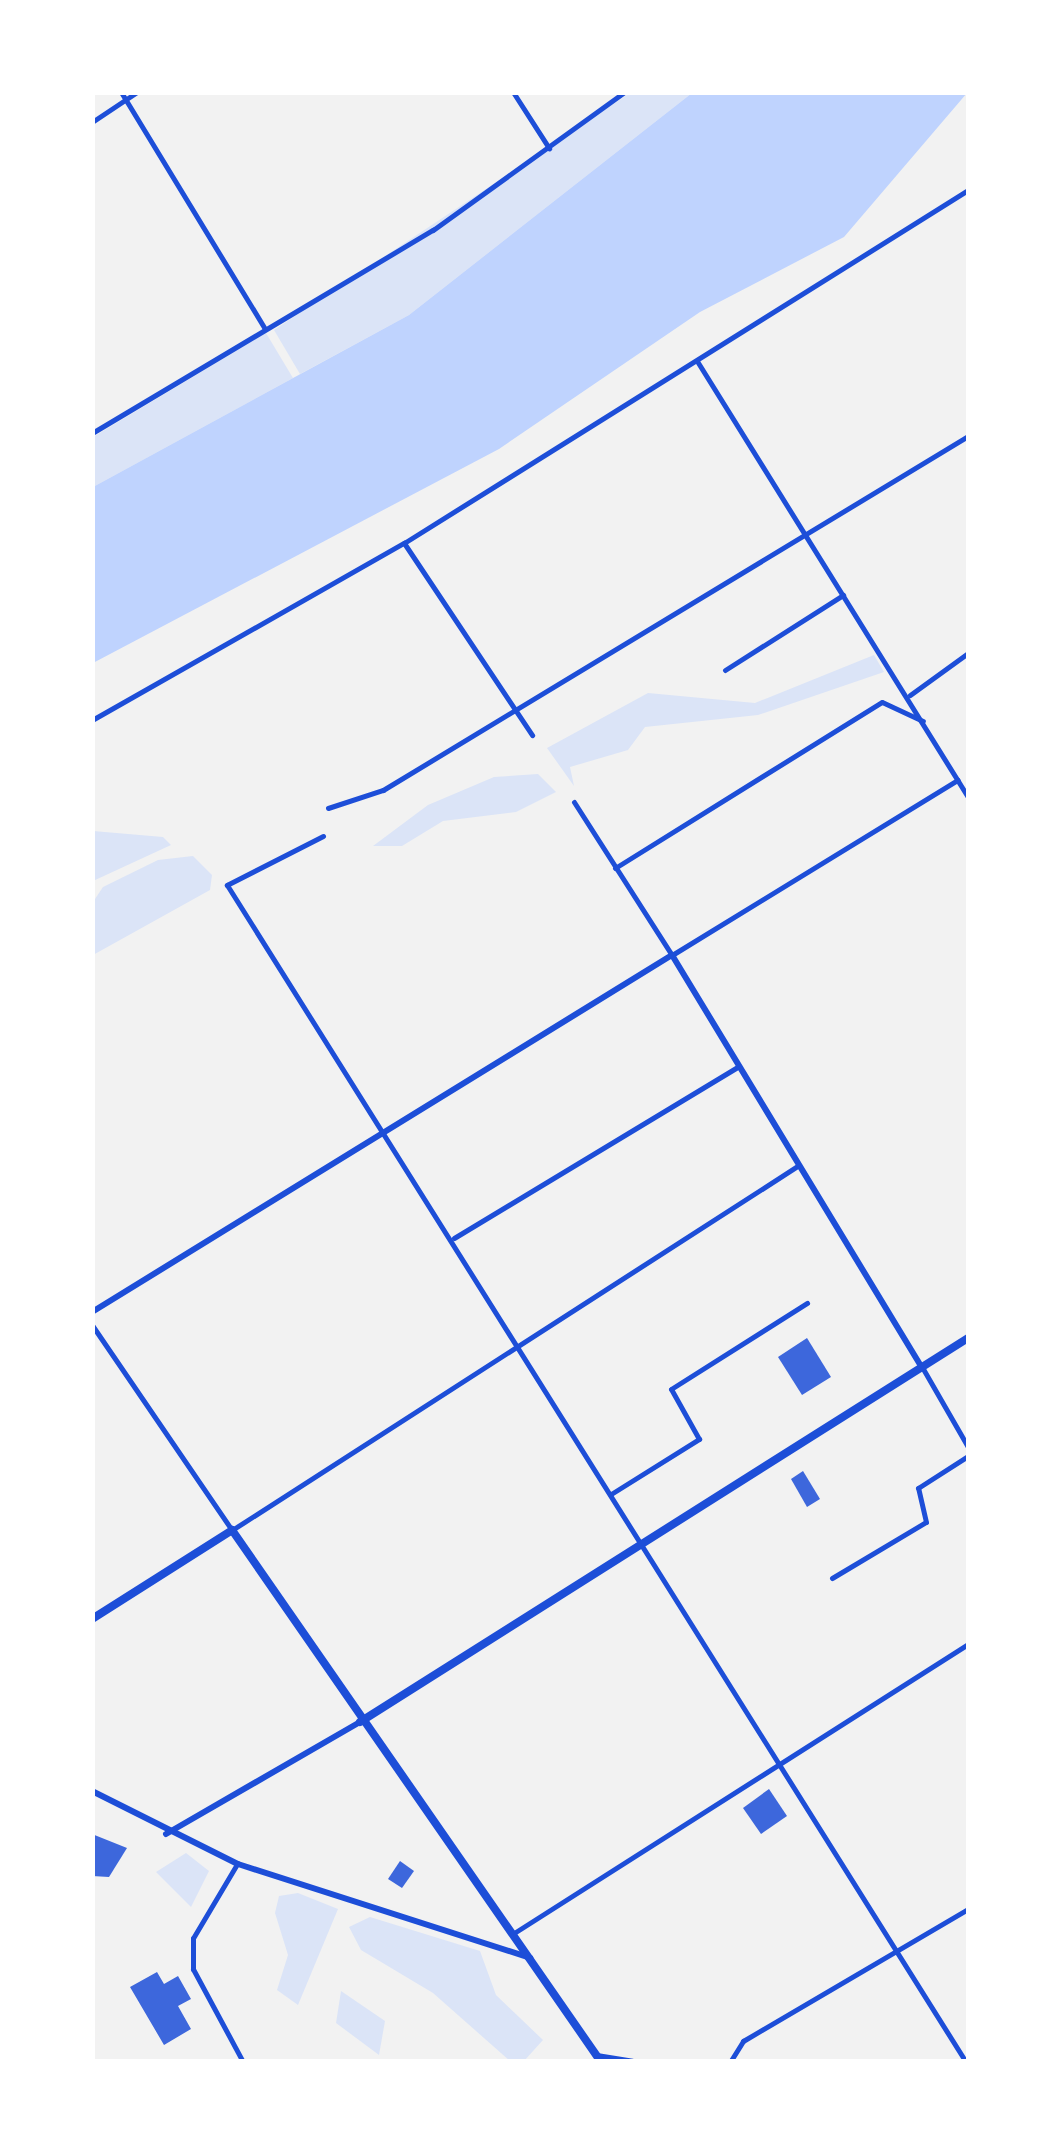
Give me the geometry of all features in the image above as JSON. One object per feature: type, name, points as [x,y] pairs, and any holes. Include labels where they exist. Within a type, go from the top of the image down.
[{"type":"main road","points":[[360,1722],[639,1540],[968,1338]]},
{"type":"main road","points":[[92,1619],[232,1530],[360,1722],[532,1958],[596,2060]]},
{"type":"street","points":[[121,92],[266,330]]},
{"type":"street","points":[[92,122],[137,92]]},
{"type":"street","points":[[513,92],[549,148]]},
{"type":"street","points":[[92,433],[266,330],[549,148],[624,92]]},
{"type":"street","points":[[92,720],[404,542],[968,190]]},
{"type":"street","points":[[697,361],[804,536],[910,695],[968,797]]},
{"type":"street","points":[[328,808],[383,790],[968,436]]},
{"type":"street","points":[[404,542],[532,735]]},
{"type":"street","points":[[726,670],[843,595]]},
{"type":"street","points":[[910,695],[962,666],[968,653]]},
{"type":"street","points":[[962,666],[968,672]]},
{"type":"street","points":[[615,868],[882,702],[922,721]]},
{"type":"street","points":[[92,1312],[384,1128],[958,780]]},
{"type":"street","points":[[574,802],[672,954],[968,1447]]},
{"type":"street","points":[[323,836],[227,885],[519,1340],[639,1540],[966,2062]]},
{"type":"street","points":[[454,1238],[738,1067]]},
{"type":"street","points":[[92,1325],[232,1530],[519,1340],[798,1166]]},
{"type":"street","points":[[611,1494],[699,1439],[671,1389],[807,1303]]},
{"type":"street","points":[[832,1578],[926,1522],[918,1488],[968,1456]]},
{"type":"street","points":[[514,1932],[968,1644]]},
{"type":"street","points":[[166,1834],[360,1722]]},
{"type":"street","points":[[92,1791],[166,1834],[238,1864],[532,1958]]},
{"type":"street","points":[[238,1864],[193,1938],[193,1970],[242,2062]]},
{"type":"street","points":[[730,2062],[743,2040],[968,1908]]},
{"type":"street","points":[[596,2060],[633,2062]]},
{"type":"shaded area","points":[[630,93],[692,93],[409,315],[300,374],[274,330]]},
{"type":"shaded area","points":[[266,333],[293,378],[93,487],[93,437]]},
{"type":"shaded area","points":[[874,655],[884,672],[758,715],[645,727],[628,750],[570,767],[574,786],[547,748],[648,693],[755,703]]},
{"type":"shaded area","points":[[538,774],[556,792],[516,812],[443,821],[402,846],[373,846],[428,805],[494,777]]},
{"type":"shaded area","points":[[93,831],[163,837],[171,845],[93,881]]},
{"type":"shaded area","points":[[193,856],[212,875],[210,890],[93,955],[93,902],[103,887],[158,860]]},
{"type":"shaded area","points":[[186,1853],[209,1871],[191,1907],[156,1872]]},
{"type":"shaded area","points":[[298,1893],[338,1909],[298,2005],[277,1990],[288,1955],[275,1913],[279,1896]]},
{"type":"shaded area","points":[[370,1917],[480,1951],[496,1995],[543,2040],[524,2061],[510,2061],[433,1993],[361,1950],[349,1927]]},
{"type":"shaded area","points":[[341,1991],[385,2021],[379,2055],[336,2023]]},
{"type":"water","points":[[692,93],[967,93],[844,237],[700,312],[499,449],[93,663],[93,487],[409,315]]},
{"type":"building","points":[[807,1338],[831,1377],[802,1395],[778,1357]]},
{"type":"building","points":[[803,1471],[820,1499],[807,1507],[791,1479]]},
{"type":"building","points":[[769,1789],[787,1816],[761,1834],[743,1808]]},
{"type":"building","points":[[92,1834],[127,1848],[109,1877],[92,1876]]},
{"type":"building","points":[[400,1861],[414,1871],[402,1888],[388,1879]]},
{"type":"building","points":[[157,1972],[164,1984],[178,1976],[191,1999],[178,2006],[191,2029],[164,2045],[130,1987]]}]
